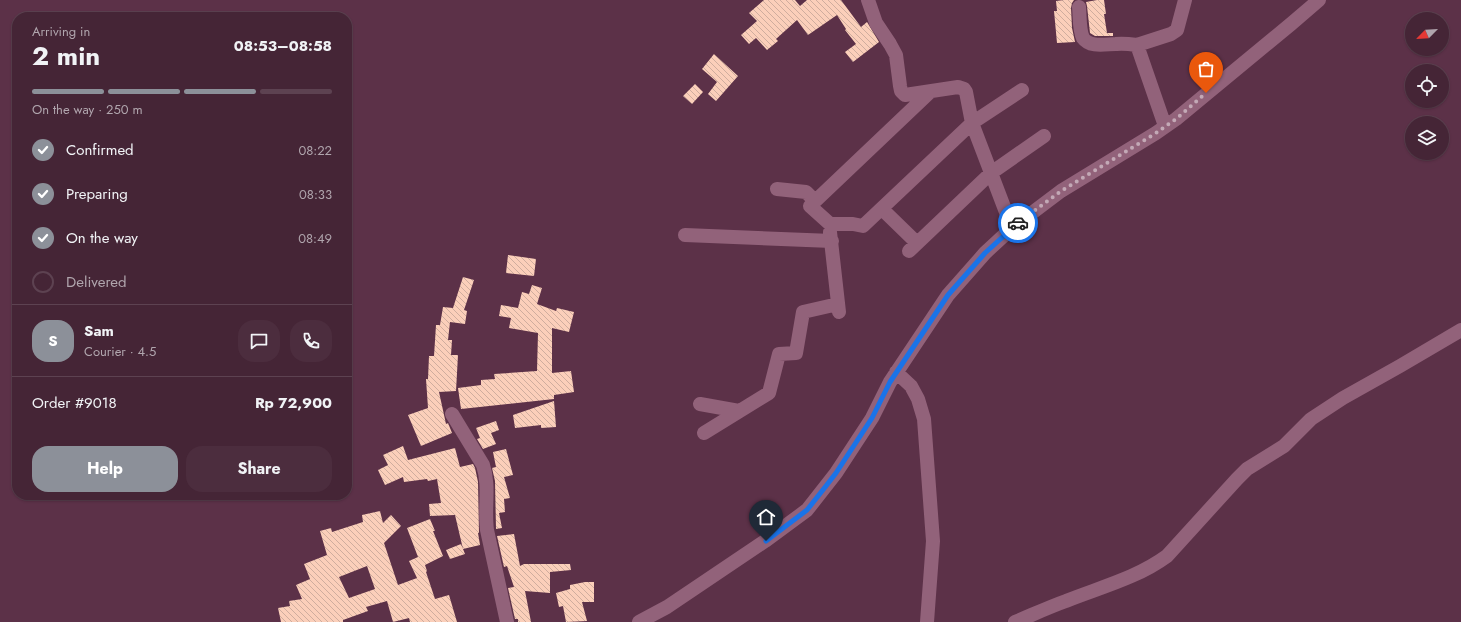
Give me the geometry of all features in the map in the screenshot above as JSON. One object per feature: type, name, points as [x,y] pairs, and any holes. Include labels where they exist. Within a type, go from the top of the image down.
[{"type":"street","points":[[868,0],[876,23],[896,55],[901,91],[905,95],[958,88],[964,89],[966,92],[972,123],[1012,228]]},
{"type":"street","points":[[1080,7],[1082,33],[1086,40],[1090,43],[1102,45],[1137,45],[1171,34],[1177,30],[1186,0]]},
{"type":"street","points":[[639,622],[667,607],[766,541],[807,510],[836,473],[872,418],[896,372],[948,295],[985,253],[1012,228],[1061,191],[1165,126],[1242,65],[1319,0]]},
{"type":"street","points":[[1137,45],[1165,126]]},
{"type":"street","points":[[830,224],[853,224],[863,226],[972,123],[1022,90]]},
{"type":"street","points":[[704,432],[768,393],[778,354],[796,354],[803,312],[839,308],[830,224],[810,206],[930,92]]},
{"type":"street","points":[[882,209],[913,247],[991,173],[1044,136]]},
{"type":"street","points":[[778,189],[806,192],[815,201]]},
{"type":"street","points":[[685,235],[832,241]]},
{"type":"street","points":[[1015,622],[1065,601],[1124,580],[1155,565],[1167,556],[1247,469],[1284,446],[1311,419],[1343,398],[1461,330]]},
{"type":"street","points":[[896,372],[912,386],[918,399],[924,420],[933,541],[927,622]]},
{"type":"street","points":[[700,404],[739,411]]},
{"type":"street","points":[[452,414],[483,465],[486,474],[485,518],[508,622]]},
{"type":"building","points":[[764,0],[795,0],[800,6],[807,0],[841,0],[861,27],[867,22],[879,42],[853,62],[845,52],[856,44],[845,30],[846,29],[837,15],[808,35],[797,20],[776,39],[778,41],[767,50],[756,38],[749,44],[741,35],[757,21],[749,13]]},
{"type":"building","points":[[1074,0],[1071,8],[1072,28],[1075,42],[1057,43],[1054,11],[1057,11],[1056,1]]},
{"type":"building","points":[[1104,0],[1106,14],[1104,14],[1107,33],[1113,33],[1113,36],[1095,36],[1090,33],[1086,2]]},
{"type":"building","points":[[714,54],[738,76],[716,101],[708,94],[717,82],[702,69]]},
{"type":"building","points":[[695,84],[703,92],[692,104],[683,96]]},
{"type":"building","points":[[508,255],[536,259],[534,276],[506,273]]},
{"type":"building","points":[[463,277],[474,280],[464,310],[467,311],[465,324],[450,322],[448,340],[452,340],[451,355],[458,355],[456,391],[439,392],[446,424],[448,423],[452,433],[421,446],[408,415],[428,408],[426,379],[428,379],[429,356],[434,356],[436,325],[440,325],[443,307],[453,308]]},
{"type":"building","points":[[532,285],[542,288],[537,304],[556,311],[557,308],[574,312],[569,332],[552,328],[552,373],[571,371],[574,392],[554,395],[554,399],[461,409],[458,388],[481,385],[481,380],[495,379],[494,374],[537,371],[538,333],[509,328],[511,318],[499,316],[501,305],[518,308],[522,292],[529,294]]},
{"type":"building","points":[[554,401],[556,427],[541,428],[541,425],[515,428],[513,415]]},
{"type":"building","points":[[496,421],[499,430],[491,433],[496,444],[483,449],[477,439],[480,438],[476,428]]},
{"type":"building","points":[[403,446],[408,460],[455,448],[460,467],[473,464],[478,482],[478,533],[480,545],[463,549],[455,515],[430,516],[429,504],[441,503],[437,479],[404,482],[403,477],[385,485],[378,470],[388,465],[383,455]]},
{"type":"building","points":[[506,449],[513,475],[504,477],[510,498],[504,499],[505,512],[499,513],[502,528],[496,529],[495,481],[492,468],[496,467],[493,452]]},
{"type":"building","points":[[380,511],[383,523],[391,515],[401,526],[384,543],[398,585],[417,578],[409,561],[418,557],[407,528],[430,519],[443,556],[425,565],[426,572],[435,599],[449,595],[457,622],[410,622],[409,618],[393,622],[387,601],[366,607],[368,611],[343,620],[343,622],[281,622],[278,608],[290,606],[289,601],[302,599],[296,585],[310,579],[304,564],[327,555],[320,531],[331,528],[332,532],[363,522],[362,515]],"holes":[[[367,566],[375,589],[349,598],[339,577]]]},
{"type":"building","points":[[514,534],[520,566],[524,564],[570,564],[571,570],[550,572],[550,593],[525,591],[531,622],[518,622],[518,619],[515,619],[508,588],[514,587],[507,566],[504,567],[497,536]]},
{"type":"building","points":[[461,544],[465,554],[450,559],[446,550]]},
{"type":"building","points":[[594,582],[594,602],[582,602],[587,621],[566,622],[563,606],[559,607],[556,593],[570,589],[570,585]]},
{"type":"way so far","points":[[1018,223],[1061,191],[1156,133],[1176,119],[1206,93]]},
{"type":"route","points":[[766,541],[807,510],[836,473],[872,418],[890,382],[948,295],[985,253],[1018,223]]}]
